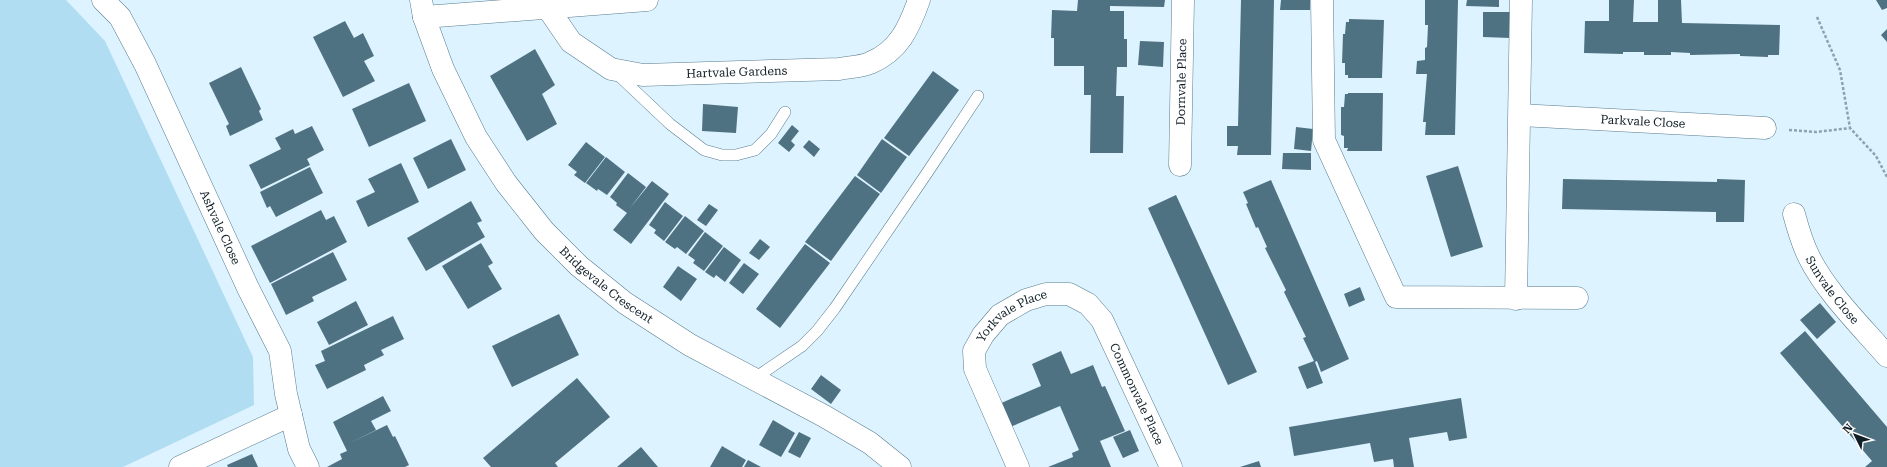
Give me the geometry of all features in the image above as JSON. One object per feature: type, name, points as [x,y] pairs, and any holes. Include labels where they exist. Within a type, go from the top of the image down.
[{"type":"street","name":"Ashvale Close","points":[[102,0],[120,17],[145,64],[248,288],[280,351],[286,394],[299,449],[308,467]]},
{"type":"street","points":[[423,9],[547,8],[647,0]]},
{"type":"street","name":"Hartvale Gardens","points":[[547,8],[572,42],[611,69],[644,75],[839,68],[869,64],[888,53],[904,38],[919,0]]},
{"type":"street","name":"Dornvale Place","points":[[1180,165],[1183,0]]},
{"type":"street","points":[[1322,0],[1324,140],[1396,297],[1516,299],[1578,298]]},
{"type":"street","points":[[1516,299],[1521,0]]},
{"type":"street","name":"Bridgevale Crescent","points":[[423,9],[443,69],[476,137],[506,183],[544,231],[579,266],[625,303],[690,346],[755,378],[870,443],[900,467]]},
{"type":"street","name":"Parkvale Close","points":[[1520,115],[1765,128]]},
{"type":"street","name":"Sunvale Close","points":[[1794,214],[1800,237],[1809,258],[1824,281],[1887,356]]},
{"type":"street","name":"Yorkvale Place","points":[[1018,467],[975,369],[974,351],[983,335],[1000,315],[1026,300],[1046,294],[1069,294],[1088,304],[1102,320]]},
{"type":"street","name":"Commonvale Place","points":[[1102,320],[1171,467]]},
{"type":"street","points":[[180,467],[292,415]]},
{"type":"lane","points":[[611,69],[670,124],[704,150],[722,155],[736,155],[755,150],[771,134],[785,112]]},
{"type":"lane","points":[[755,378],[802,346],[817,331],[835,308],[978,96]]},
{"type":"path","points":[[1817,17],[1840,70],[1850,128],[1876,156],[1887,176]]},
{"type":"path","points":[[1765,128],[1816,132],[1850,128]]},
{"type":"shaded area","points":[[0,0],[66,0],[105,41],[253,357],[254,405],[123,467],[0,467]]},
{"type":"building","points":[[1078,0],[1165,0],[1164,7],[1110,6],[1110,11],[1124,11],[1124,39],[1127,39],[1127,67],[1117,67],[1116,96],[1124,96],[1123,153],[1090,153],[1091,95],[1084,95],[1084,66],[1054,66],[1054,38],[1051,38],[1052,10],[1077,11]]},
{"type":"building","points":[[1241,0],[1274,0],[1271,155],[1237,155],[1238,146],[1227,146],[1227,126],[1238,126]]},
{"type":"building","points":[[1281,0],[1310,0],[1310,10],[1280,10]]},
{"type":"building","points":[[1425,0],[1458,0],[1455,135],[1425,135],[1426,122],[1423,122],[1427,74],[1416,74],[1417,61],[1425,60],[1425,48],[1427,47],[1428,25],[1425,25]]},
{"type":"building","points":[[1467,0],[1499,0],[1499,7],[1466,6]]},
{"type":"building","points":[[1609,0],[1634,0],[1633,22],[1658,22],[1658,0],[1681,0],[1682,23],[1780,25],[1779,55],[1768,55],[1768,57],[1740,56],[1740,54],[1690,55],[1690,53],[1671,52],[1671,55],[1644,55],[1644,52],[1623,52],[1623,54],[1584,53],[1585,21],[1609,21]]},
{"type":"building","points":[[1876,0],[1887,0],[1887,8],[1882,10]]},
{"type":"building","points":[[1483,12],[1510,12],[1510,38],[1483,37]]},
{"type":"building","points":[[1349,19],[1384,20],[1382,78],[1348,78],[1348,75],[1345,75],[1345,63],[1342,63],[1343,34],[1345,34],[1346,22],[1349,22]]},
{"type":"building","points":[[345,21],[354,38],[363,33],[374,56],[364,61],[375,81],[343,97],[313,37]]},
{"type":"building","points":[[1887,29],[1887,42],[1881,35]]},
{"type":"building","points":[[1140,41],[1164,42],[1163,67],[1138,65]]},
{"type":"building","points":[[535,49],[555,85],[542,94],[557,124],[527,141],[490,76]]},
{"type":"building","points":[[241,67],[261,109],[259,111],[263,120],[230,136],[226,126],[229,124],[209,83]]},
{"type":"building","points":[[933,71],[959,90],[909,156],[884,138]]},
{"type":"building","points":[[409,83],[426,121],[369,147],[352,109]]},
{"type":"building","points":[[1383,93],[1382,151],[1347,151],[1348,148],[1344,148],[1344,136],[1341,135],[1341,107],[1344,107],[1345,94]]},
{"type":"building","points":[[703,104],[738,107],[736,133],[702,131]]},
{"type":"building","points":[[792,125],[799,131],[791,141],[795,145],[789,152],[778,143]]},
{"type":"building","points":[[312,126],[324,150],[307,159],[310,165],[261,189],[249,165],[281,149],[275,138],[293,129],[295,134]]},
{"type":"building","points":[[1296,127],[1313,129],[1311,151],[1294,149]]},
{"type":"building","points":[[451,139],[466,170],[428,189],[413,158]]},
{"type":"building","points":[[882,139],[907,157],[881,193],[857,175]]},
{"type":"building","points":[[809,140],[820,149],[814,157],[803,147]]},
{"type":"building","points":[[586,142],[605,157],[585,183],[574,175],[577,172],[568,165]]},
{"type":"building","points":[[1283,153],[1311,153],[1311,170],[1282,169]]},
{"type":"building","points":[[606,157],[625,172],[607,195],[598,189],[597,191],[586,183]]},
{"type":"building","points":[[401,163],[419,202],[368,227],[356,201],[375,192],[368,179]]},
{"type":"building","points":[[1458,166],[1483,247],[1451,257],[1426,176]]},
{"type":"building","points":[[310,167],[323,193],[276,217],[270,206],[267,208],[260,192]]},
{"type":"building","points":[[628,173],[646,187],[630,208],[652,181],[669,194],[631,244],[613,230],[627,213],[616,205],[617,203],[610,197]]},
{"type":"building","points":[[855,176],[880,194],[831,261],[805,242]]},
{"type":"building","points":[[1563,179],[1717,182],[1717,179],[1745,180],[1744,222],[1716,222],[1716,212],[1562,209]]},
{"type":"building","points":[[1271,180],[1349,359],[1321,372],[1317,361],[1315,362],[1323,383],[1307,389],[1298,367],[1314,361],[1303,338],[1306,337],[1284,292],[1286,290],[1265,248],[1267,247],[1258,227],[1256,228],[1246,204],[1248,203],[1243,192]]},
{"type":"building","points":[[1176,195],[1257,372],[1228,385],[1148,208]]},
{"type":"building","points":[[471,201],[482,221],[477,223],[485,237],[426,271],[407,238]]},
{"type":"building","points":[[665,202],[683,216],[664,241],[654,233],[656,230],[649,225]]},
{"type":"building","points":[[709,204],[718,210],[706,226],[697,220]]},
{"type":"building","points":[[321,210],[326,220],[334,216],[347,242],[270,283],[251,246]]},
{"type":"building","points":[[685,216],[704,231],[686,254],[677,247],[675,249],[665,242]]},
{"type":"building","points":[[705,232],[723,246],[704,271],[693,263],[695,260],[688,255]]},
{"type":"building","points":[[760,239],[770,247],[759,260],[749,253]]},
{"type":"building","points":[[481,243],[493,263],[488,266],[502,289],[468,309],[442,266]]},
{"type":"building","points":[[805,244],[830,263],[780,328],[756,309]]},
{"type":"building","points":[[724,247],[741,260],[725,282],[716,275],[714,278],[705,272]]},
{"type":"building","points":[[333,252],[347,280],[312,297],[314,301],[286,315],[271,284]]},
{"type":"building","points":[[744,263],[759,274],[743,294],[729,283]]},
{"type":"building","points":[[678,266],[697,279],[681,301],[663,287]]},
{"type":"building","points":[[1360,287],[1365,300],[1349,307],[1344,294]]},
{"type":"building","points":[[356,301],[368,325],[329,345],[317,322]]},
{"type":"building","points":[[1820,303],[1836,322],[1817,339],[1800,320]]},
{"type":"building","points":[[559,314],[579,355],[512,387],[492,346]]},
{"type":"building","points":[[393,316],[404,339],[381,350],[384,355],[364,365],[366,370],[327,389],[315,365],[325,361],[321,351]]},
{"type":"building","points":[[1805,331],[1887,427],[1887,467],[1865,467],[1872,461],[1780,353]]},
{"type":"building","points":[[1061,351],[1071,374],[1093,365],[1102,387],[1105,386],[1125,431],[1100,441],[1111,467],[1048,467],[1073,457],[1072,453],[1079,450],[1060,406],[1008,428],[999,404],[1041,386],[1032,364]]},
{"type":"building","points":[[821,375],[841,390],[831,404],[811,389]]},
{"type":"building","points":[[577,378],[610,417],[555,463],[558,467],[491,467],[483,458]]},
{"type":"building","points":[[383,396],[391,411],[371,421],[376,430],[350,443],[387,425],[393,437],[395,436],[409,465],[405,467],[327,467],[342,459],[340,454],[347,451],[333,422]]},
{"type":"building","points":[[1461,398],[1467,438],[1449,441],[1447,432],[1409,438],[1414,467],[1394,467],[1393,459],[1374,462],[1370,443],[1294,456],[1289,427]]},
{"type":"building","points":[[773,420],[795,433],[781,457],[759,445]]},
{"type":"building","points":[[1130,430],[1139,451],[1123,458],[1113,437]]},
{"type":"building","points":[[799,432],[811,438],[800,458],[788,452]]},
{"type":"building","points":[[722,446],[746,460],[742,467],[710,467]]},
{"type":"building","points":[[641,447],[658,467],[617,467]]},
{"type":"building","points":[[252,454],[258,467],[228,467],[227,465]]},
{"type":"building","points":[[748,460],[761,467],[744,467]]},
{"type":"building","points":[[1259,461],[1261,467],[1240,467]]}]
